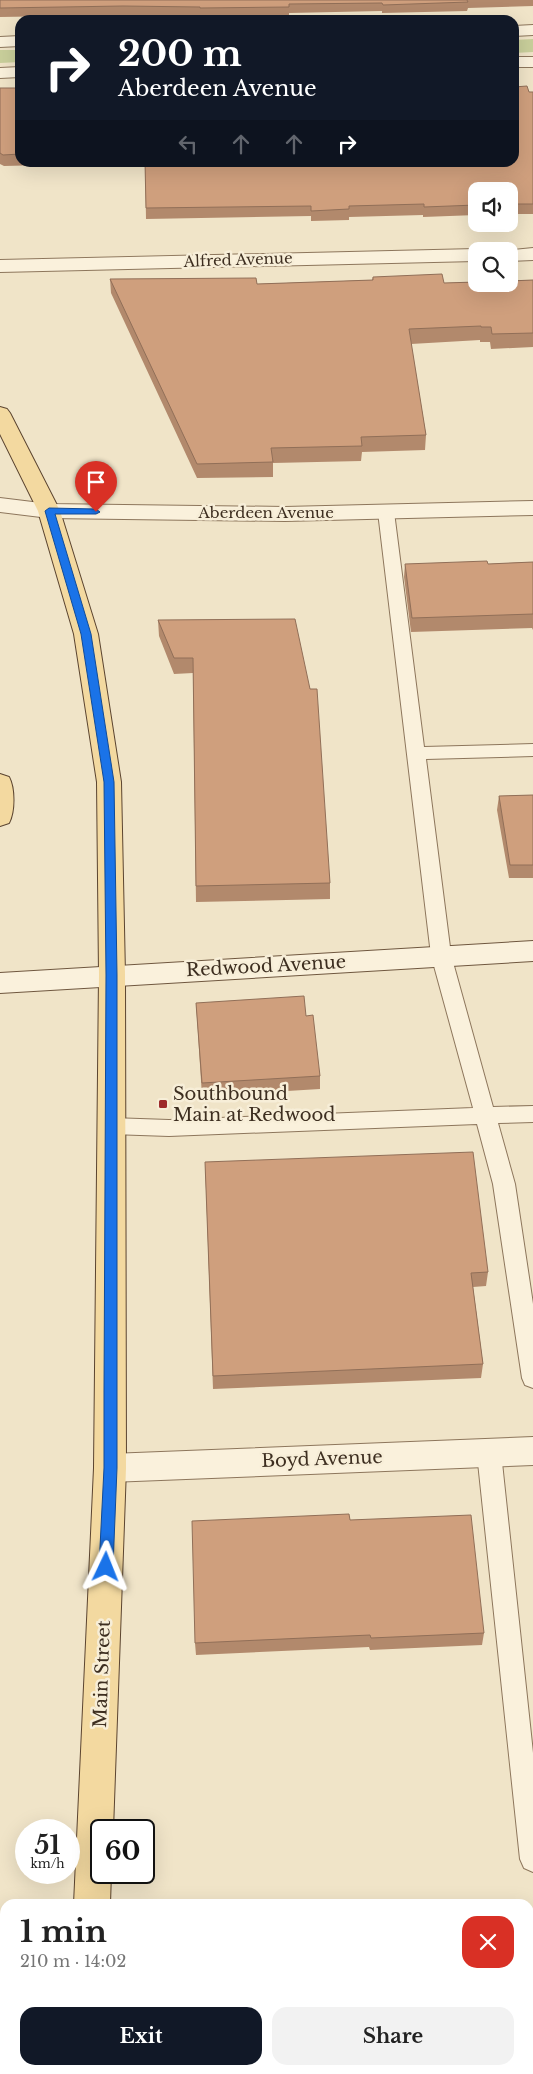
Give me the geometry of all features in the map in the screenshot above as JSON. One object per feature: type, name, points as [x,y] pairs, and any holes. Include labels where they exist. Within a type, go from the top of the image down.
[{"type":"main road","name":"Main Street","points":[[0,412],[49,511],[86,634],[109,782],[112,975],[110,1468],[92,1899]]},
{"type":"main road","points":[[0,789],[0,817]]},
{"type":"street","points":[[519,31],[533,30]]},
{"type":"street","points":[[0,42],[15,41]]},
{"type":"street","points":[[519,62],[533,62]]},
{"type":"street","points":[[0,72],[15,72]]},
{"type":"street","points":[[518,255],[533,254]]},
{"type":"street","name":"Alfred Avenue","points":[[0,266],[468,255]]},
{"type":"street","name":"Aberdeen Avenue","points":[[0,505],[49,511],[285,514],[533,508]]},
{"type":"street","name":"Redwood Avenue","points":[[0,983],[442,955],[533,952]]},
{"type":"street","name":"Boyd Avenue","points":[[110,1468],[533,1451]]},
{"type":"lane","points":[[386,512],[442,955],[504,1184],[533,1378]]},
{"type":"lane","points":[[417,753],[533,750]]},
{"type":"lane","points":[[111,1126],[169,1128],[533,1114]]},
{"type":"lane","points":[[489,1453],[528,1789],[533,1859]]},
{"type":"green space","points":[[533,39],[533,52],[519,53],[519,40]]},
{"type":"green space","points":[[0,50],[15,50],[15,62],[0,63]]},
{"type":"building","points":[[0,0],[467,0],[468,2],[383,5],[382,3],[289,4],[289,7],[200,8],[123,6],[0,8]]},
{"type":"building","points":[[527,86],[529,92],[533,92],[533,204],[518,204],[518,182],[468,182],[468,205],[424,207],[424,204],[349,206],[349,209],[311,211],[311,206],[146,208],[145,167],[519,167],[519,87]]},
{"type":"building","points":[[0,88],[15,88],[15,154],[3,155],[0,153]]},
{"type":"building","points":[[442,274],[444,283],[468,282],[468,292],[518,292],[518,281],[533,280],[533,333],[492,334],[491,327],[481,326],[409,329],[426,435],[361,437],[362,446],[271,448],[273,462],[197,464],[110,279],[256,278],[257,284],[373,280],[373,277]]},
{"type":"building","points":[[487,561],[488,564],[533,562],[533,614],[412,618],[405,564]]},
{"type":"building","points":[[295,619],[310,689],[317,689],[330,883],[196,886],[193,658],[174,658],[158,620]]},
{"type":"building","points":[[533,795],[533,865],[510,865],[499,796]]},
{"type":"building","points":[[304,996],[306,1016],[313,1015],[320,1076],[202,1083],[196,1003]]},
{"type":"building","points":[[473,1152],[488,1272],[471,1273],[483,1364],[213,1376],[205,1162]]},
{"type":"building","points":[[349,1514],[350,1520],[471,1515],[484,1633],[371,1638],[370,1635],[195,1643],[192,1521]]},
{"type":"place","name":"Southbound Main at Redwood","points":[[163,1104]]},
{"type":"route","points":[[96,512],[49,511],[86,634],[109,782],[112,975],[111,1392],[106,1567]]}]
